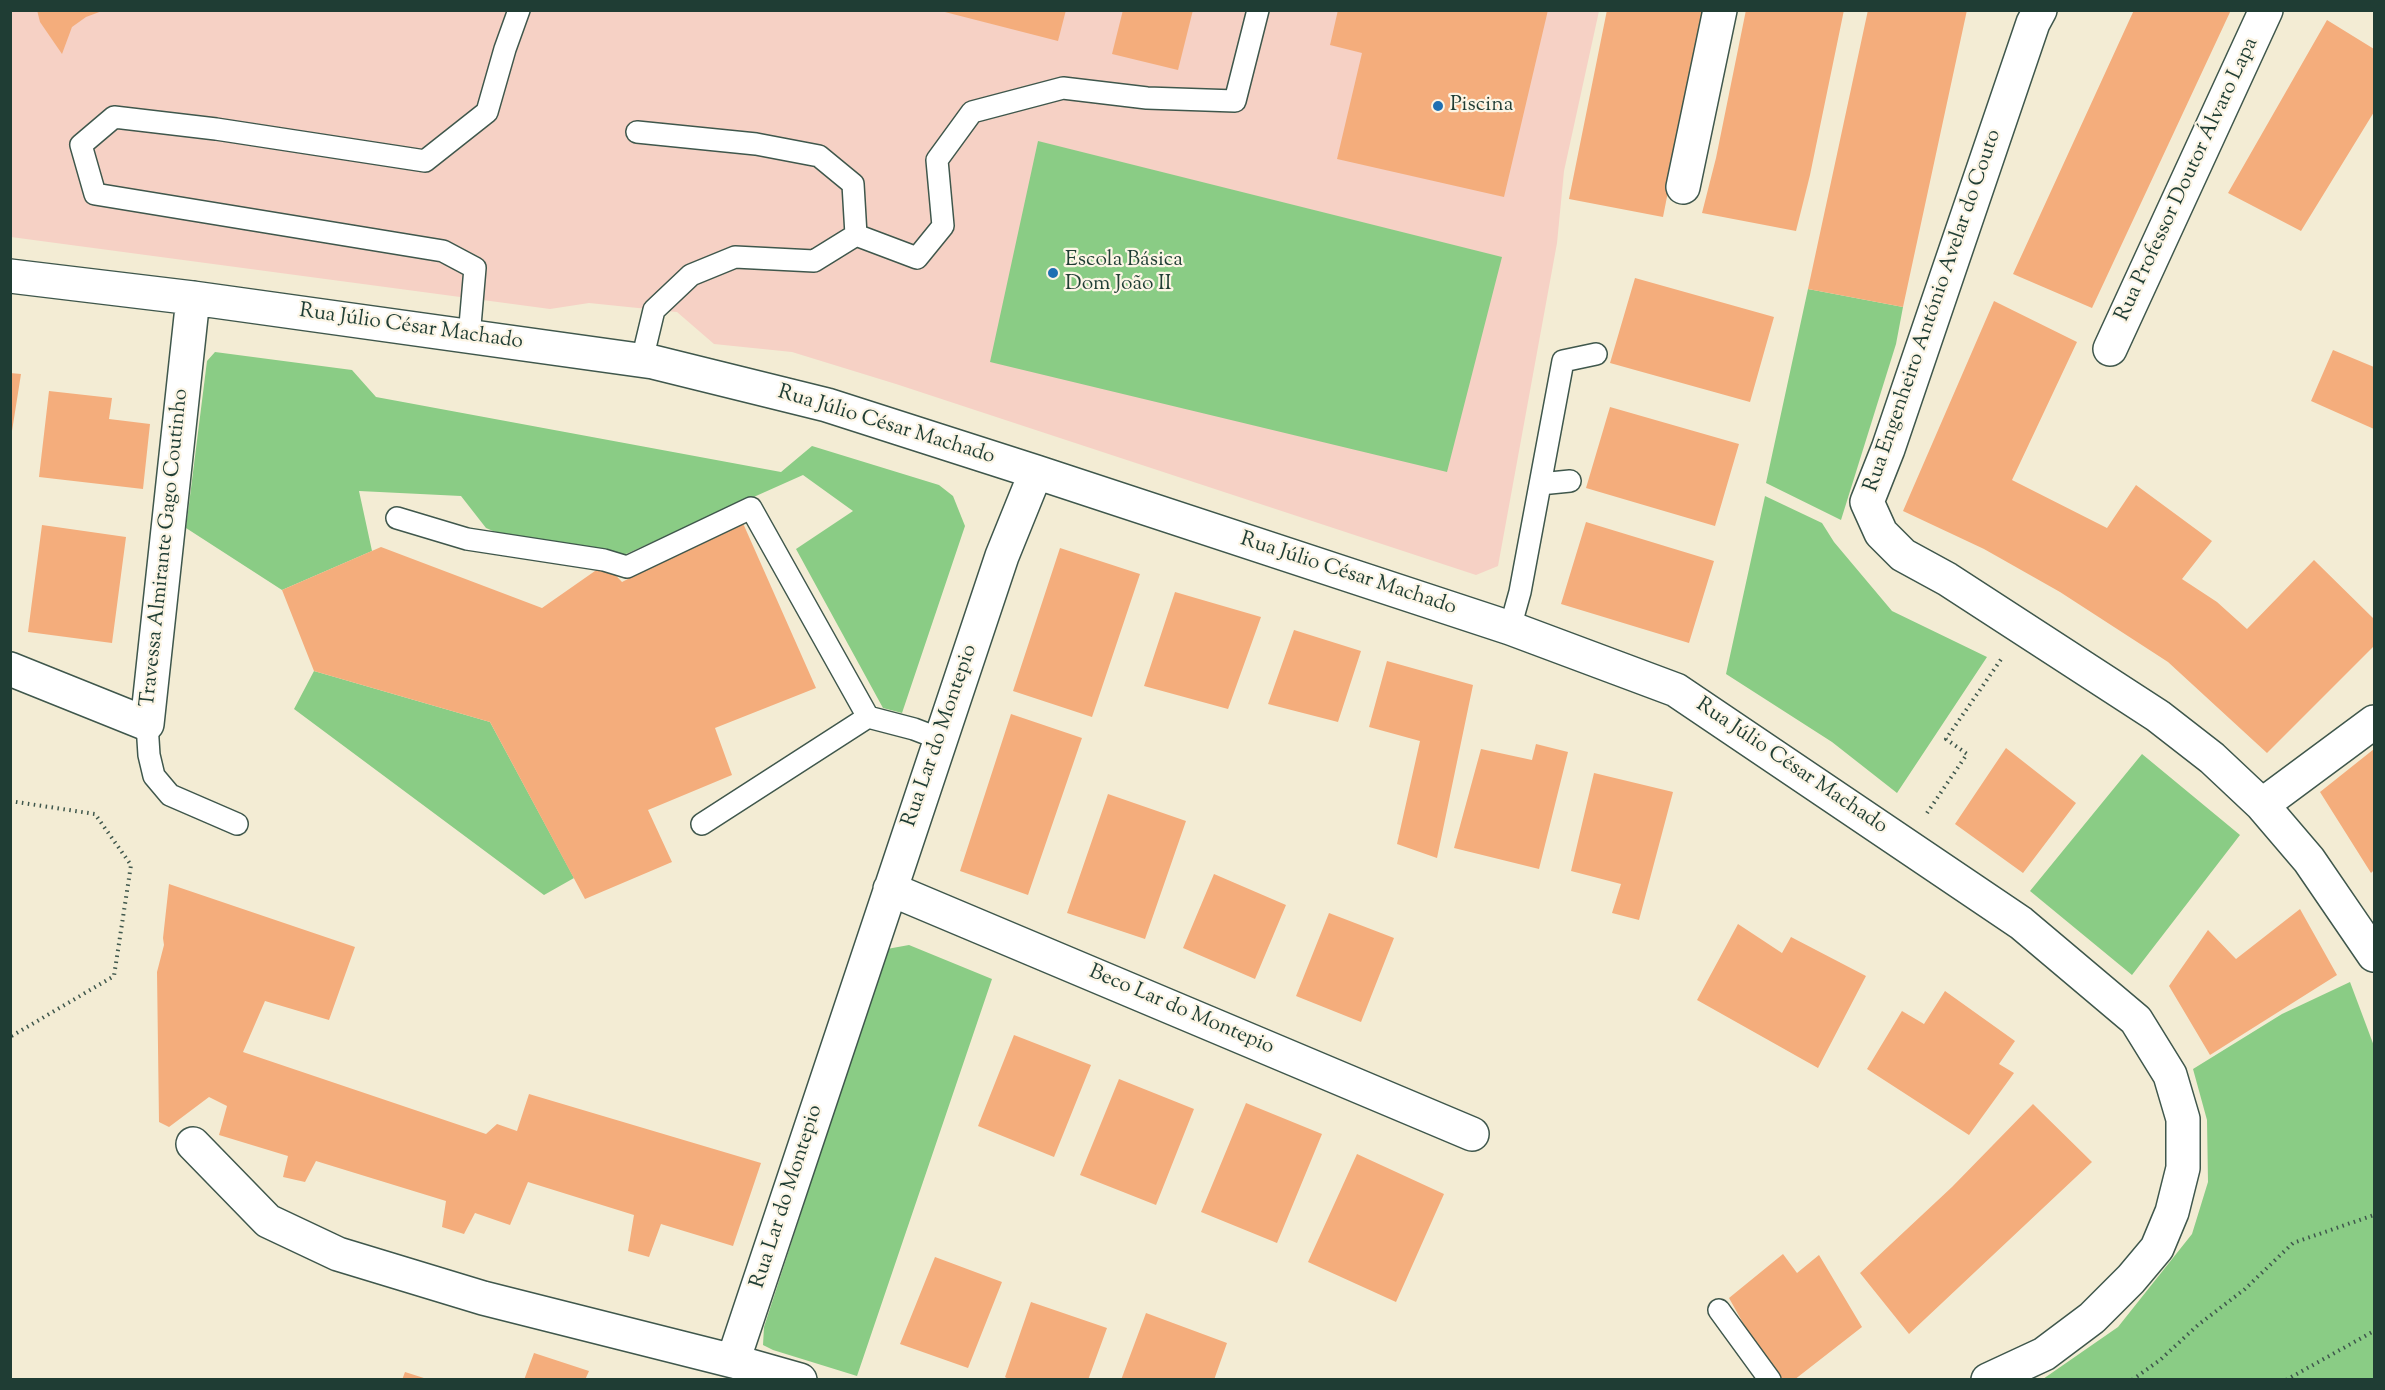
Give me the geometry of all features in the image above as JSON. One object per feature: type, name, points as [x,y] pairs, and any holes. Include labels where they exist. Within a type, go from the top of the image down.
[{"type":"street","points":[[1683,187],[1720,10]]},
{"type":"street","name":"Rua Engenheiro António Avelar do Couto","points":[[2040,10],[2033,23],[1888,449],[1867,502],[1881,533],[1903,555],[1947,579],[2158,716],[2212,758],[2262,805],[2309,860],[2374,955]]},
{"type":"street","name":"Rua Professor Doutor Álvaro Lapa","points":[[2110,349],[2266,10]]},
{"type":"street","name":"Rua Júlio César Machado","points":[[10,276],[193,298],[642,360],[827,405],[1510,628],[1676,690],[2021,923],[2136,1020],[2170,1075],[2183,1119],[2183,1168],[2172,1212],[2157,1248],[2092,1318],[2044,1354],[1988,1380]]},
{"type":"street","name":"Travessa Almirante Gago Coutinho","points":[[10,669],[147,724],[193,298]]},
{"type":"street","name":"Rua Lar do Montepio","points":[[733,1361],[1002,556],[1036,472]]},
{"type":"street","points":[[2262,805],[2374,722]]},
{"type":"street","name":"Beco Lar do Montepio","points":[[890,889],[1472,1134]]},
{"type":"street","points":[[193,1144],[268,1221],[338,1254],[483,1298],[800,1380]]},
{"type":"lane","points":[[469,337],[476,268],[443,251],[95,194],[81,145],[114,117],[216,129],[425,161],[486,112],[519,10]]},
{"type":"lane","points":[[856,235],[917,258],[944,226],[937,160],[972,112],[1063,88],[1147,98],[1235,101],[1258,10]]},
{"type":"lane","points":[[637,132],[756,144],[819,156],[854,184],[856,235]]},
{"type":"lane","points":[[642,360],[654,310],[691,275],[735,257],[814,261],[856,235]]},
{"type":"lane","points":[[1510,628],[1520,592],[1563,361],[1596,354]]},
{"type":"lane","points":[[1540,483],[1569,481]]},
{"type":"lane","points":[[397,518],[467,539],[604,560],[627,567],[751,508],[868,717],[914,729],[940,739]]},
{"type":"lane","points":[[702,824],[868,717]]},
{"type":"lane","points":[[147,724],[149,755],[154,776],[170,795],[237,824]]},
{"type":"lane","points":[[1719,1310],[1770,1380]]},
{"type":"path","points":[[1923,819],[1967,754],[1946,739],[2008,650]]},
{"type":"path","points":[[10,801],[95,814],[131,865],[114,976],[10,1037]]},
{"type":"path","points":[[2132,1380],[2160,1360],[2198,1325],[2245,1289],[2293,1243],[2374,1215]]},
{"type":"path","points":[[2286,1380],[2374,1331]]},
{"type":"shaded area","name":"Escola Básica Dom João II","points":[[11,11],[1599,11],[1564,171],[1557,243],[1498,566],[1476,575],[896,384],[792,352],[714,344],[677,312],[589,303],[550,309],[11,237]]},
{"type":"green space","points":[[1038,141],[1502,257],[1447,472],[990,362]]},
{"type":"green space","points":[[1808,289],[1903,307],[1896,344],[1841,520],[1766,483]]},
{"type":"green space","points":[[215,352],[352,370],[376,397],[781,472],[812,446],[939,485],[953,496],[965,526],[902,713],[883,708],[796,549],[853,511],[803,475],[617,558],[512,539],[486,528],[461,496],[359,491],[372,551],[282,590],[186,528],[207,361]]},
{"type":"green space","points":[[1765,496],[1822,523],[1834,542],[1892,611],[1987,657],[1897,793],[1832,742],[1726,674]]},
{"type":"green space","points":[[314,671],[490,722],[574,878],[544,895],[294,709]]},
{"type":"green space","points":[[2142,754],[2240,835],[2132,975],[2030,891]]},
{"type":"green space","points":[[909,945],[992,979],[857,1376],[763,1345],[764,1327],[887,949]]},
{"type":"green space","points":[[2350,982],[2374,1046],[2374,1379],[2043,1379],[2118,1327],[2192,1234],[2208,1182],[2207,1120],[2193,1069],[2282,1014]]},
{"type":"building","points":[[37,10],[102,11],[86,17],[72,27],[62,54],[40,22]]},
{"type":"building","points":[[937,10],[1066,10],[1058,41]]},
{"type":"building","points":[[1123,10],[1193,10],[1178,70],[1112,54]]},
{"type":"building","name":"Piscina","points":[[1338,10],[1548,10],[1504,197],[1337,159],[1362,53],[1330,45]]},
{"type":"building","points":[[1607,10],[1704,10],[1663,217],[1569,199]]},
{"type":"building","points":[[1746,10],[1844,10],[1796,231],[1702,213],[1716,158]]},
{"type":"building","points":[[1868,10],[1967,10],[1903,307],[1808,289]]},
{"type":"building","points":[[2134,10],[2231,10],[2092,308],[2013,274]]},
{"type":"building","points":[[2327,20],[2374,49],[2374,112],[2301,231],[2228,193]]},
{"type":"building","points":[[1635,278],[1774,317],[1750,402],[1610,363]]},
{"type":"building","points":[[1994,301],[2077,342],[2012,480],[2107,528],[2136,485],[2212,541],[2182,579],[2217,602],[2247,629],[2314,560],[2374,619],[2374,646],[2267,753],[2168,662],[2060,592],[1984,549],[1903,511]]},
{"type":"building","points":[[2333,350],[2374,367],[2374,429],[2311,401]]},
{"type":"building","points":[[10,373],[21,374],[12,431],[10,431]]},
{"type":"building","points":[[49,391],[112,398],[109,419],[150,424],[143,489],[39,477]]},
{"type":"building","points":[[1610,407],[1739,444],[1715,526],[1586,488]]},
{"type":"building","points":[[742,521],[816,688],[715,728],[732,775],[648,810],[672,862],[585,899],[490,722],[314,671],[282,590],[381,547],[542,608],[605,564],[622,582]]},
{"type":"building","points":[[1586,522],[1714,561],[1689,643],[1561,604]]},
{"type":"building","points":[[42,525],[126,537],[112,643],[28,632]]},
{"type":"building","points":[[1060,548],[1140,574],[1092,717],[1013,691]]},
{"type":"building","points":[[1175,592],[1261,617],[1228,709],[1144,686]]},
{"type":"building","points":[[1294,630],[1361,651],[1338,722],[1268,704]]},
{"type":"building","points":[[1387,661],[1473,685],[1437,858],[1397,844],[1420,741],[1369,727]]},
{"type":"building","points":[[1011,714],[1082,738],[1028,895],[960,871]]},
{"type":"building","points":[[1536,744],[1568,752],[1539,869],[1454,848],[1481,749],[1532,760]]},
{"type":"building","points":[[2006,748],[2076,803],[2023,873],[1955,824]]},
{"type":"building","points":[[2374,749],[2374,870],[2371,873],[2320,792]]},
{"type":"building","points":[[1594,773],[1673,792],[1639,920],[1612,913],[1621,884],[1571,871]]},
{"type":"building","points":[[1108,794],[1186,821],[1145,939],[1067,913]]},
{"type":"building","points":[[1214,874],[1286,905],[1255,979],[1183,948]]},
{"type":"building","points":[[169,884],[355,947],[329,1020],[265,1001],[243,1052],[486,1134],[497,1124],[517,1131],[529,1094],[761,1163],[733,1246],[661,1224],[649,1257],[628,1251],[634,1215],[528,1182],[510,1225],[475,1213],[464,1234],[442,1227],[446,1201],[316,1161],[305,1182],[283,1177],[288,1156],[219,1135],[227,1106],[209,1097],[169,1127],[159,1122],[157,972],[164,945]]},
{"type":"building","points":[[2300,909],[2337,975],[2210,1055],[2169,986],[2208,930],[2236,959]]},
{"type":"building","points":[[1329,913],[1394,938],[1361,1022],[1296,996]]},
{"type":"building","points":[[1738,924],[1782,953],[1791,937],[1866,976],[1818,1068],[1697,1000]]},
{"type":"building","points":[[1945,991],[2015,1041],[1999,1064],[2014,1073],[1969,1135],[1867,1069],[1902,1011],[1924,1024]]},
{"type":"building","points":[[1014,1035],[1091,1065],[1054,1157],[978,1126]]},
{"type":"building","points":[[1119,1079],[1194,1109],[1156,1205],[1080,1175]]},
{"type":"building","points":[[1246,1103],[1322,1134],[1277,1243],[1201,1212]]},
{"type":"building","points":[[2033,1104],[2092,1162],[1909,1334],[1860,1273],[1952,1187]]},
{"type":"building","points":[[1357,1154],[1444,1194],[1396,1302],[1308,1262]]},
{"type":"building","points":[[1783,1254],[1797,1273],[1819,1255],[1862,1327],[1794,1380],[1775,1380],[1729,1298]]},
{"type":"building","points":[[935,1257],[1002,1282],[968,1368],[900,1344]]},
{"type":"building","points":[[1031,1302],[1107,1328],[1088,1380],[1010,1380],[1005,1377]]},
{"type":"building","points":[[1146,1313],[1227,1343],[1214,1380],[1121,1380]]},
{"type":"building","points":[[534,1353],[589,1371],[585,1380],[524,1380]]},
{"type":"building","points":[[405,1372],[427,1379],[402,1380]]},
{"type":"place","name":"Piscina","points":[[1438,106]]},
{"type":"place","name":"Escola Básica Dom João II","points":[[1053,273]]}]
